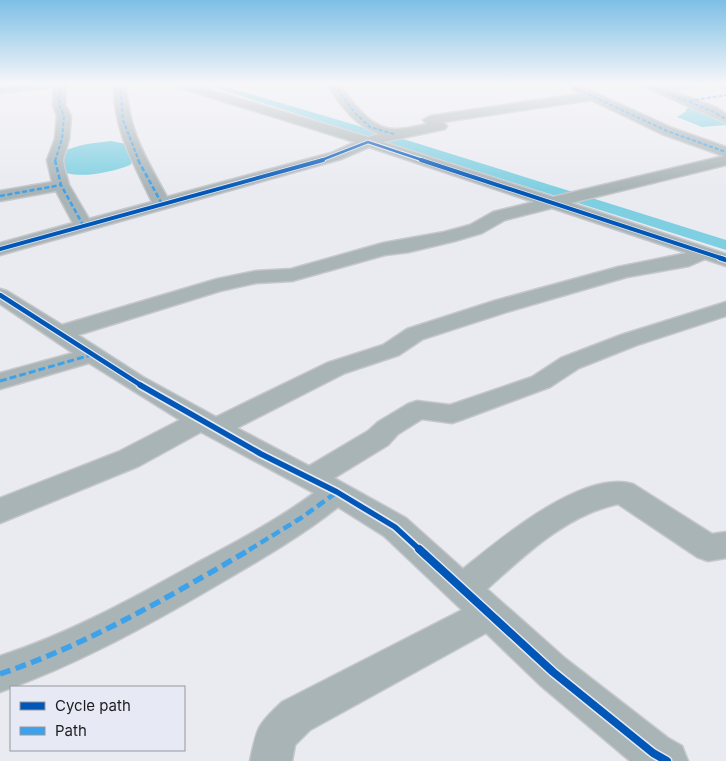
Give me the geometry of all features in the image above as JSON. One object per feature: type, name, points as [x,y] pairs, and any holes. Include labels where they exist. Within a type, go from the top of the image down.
[{"type":"street","points":[[64,120],[62,139],[55,160],[61,185],[83,225]]},
{"type":"street","points":[[122,120],[127,139],[162,204]]},
{"type":"street","points":[[298,120],[557,202],[726,260]]},
{"type":"street","points":[[362,120],[370,127],[394,134]]},
{"type":"street","points":[[0,249],[336,156],[370,141],[394,134],[440,126],[430,120],[433,120]]},
{"type":"street","points":[[642,120],[667,131],[726,152]]},
{"type":"street","points":[[60,334],[181,295],[239,280],[292,275],[383,249],[410,246],[448,237],[476,229],[499,216],[726,160]]},
{"type":"street","points":[[0,196],[61,185]]},
{"type":"street","points":[[0,511],[141,452],[186,429],[208,423],[336,368],[391,350],[415,334],[502,306],[624,271],[689,260],[703,253]]},
{"type":"street","points":[[0,295],[134,382],[324,485],[395,527],[553,672],[653,753],[667,761]]},
{"type":"street","points":[[0,674],[51,654],[141,613],[311,513],[324,485],[348,454],[378,438],[388,428],[417,410],[452,414],[541,382],[570,363],[629,340],[726,309]]},
{"type":"street","points":[[0,382],[91,355]]},
{"type":"street","points":[[271,761],[276,735],[296,716],[476,602],[519,542],[563,513],[607,493],[622,492],[708,548],[726,545]]},
{"type":"water","points":[[683,120],[721,120],[726,122],[726,125],[702,127]]},
{"type":"water","points":[[111,141],[126,144],[133,161],[130,165],[107,172],[82,175],[66,173],[61,165],[63,152],[69,149],[92,143]]},
{"type":"waterway","points":[[327,120],[726,245]]},
{"type":"marked path","points":[[64,120],[62,139],[55,160],[56,167],[61,185],[83,225]]},
{"type":"marked path","points":[[123,120],[132,147],[162,204]]},
{"type":"marked path","points":[[362,120],[370,127],[394,134]]},
{"type":"marked path","points":[[642,120],[667,131],[726,152]]},
{"type":"marked path","points":[[0,196],[61,185]]},
{"type":"marked path","points":[[0,381],[91,355]]},
{"type":"marked path","points":[[0,674],[72,646],[141,611],[263,542],[337,492]]},
{"type":"cycle path","points":[[0,249],[336,156],[368,142],[726,260]]},
{"type":"cycle path","points":[[0,295],[134,382],[261,454],[337,492],[395,527],[553,672],[653,753],[667,761]]}]
